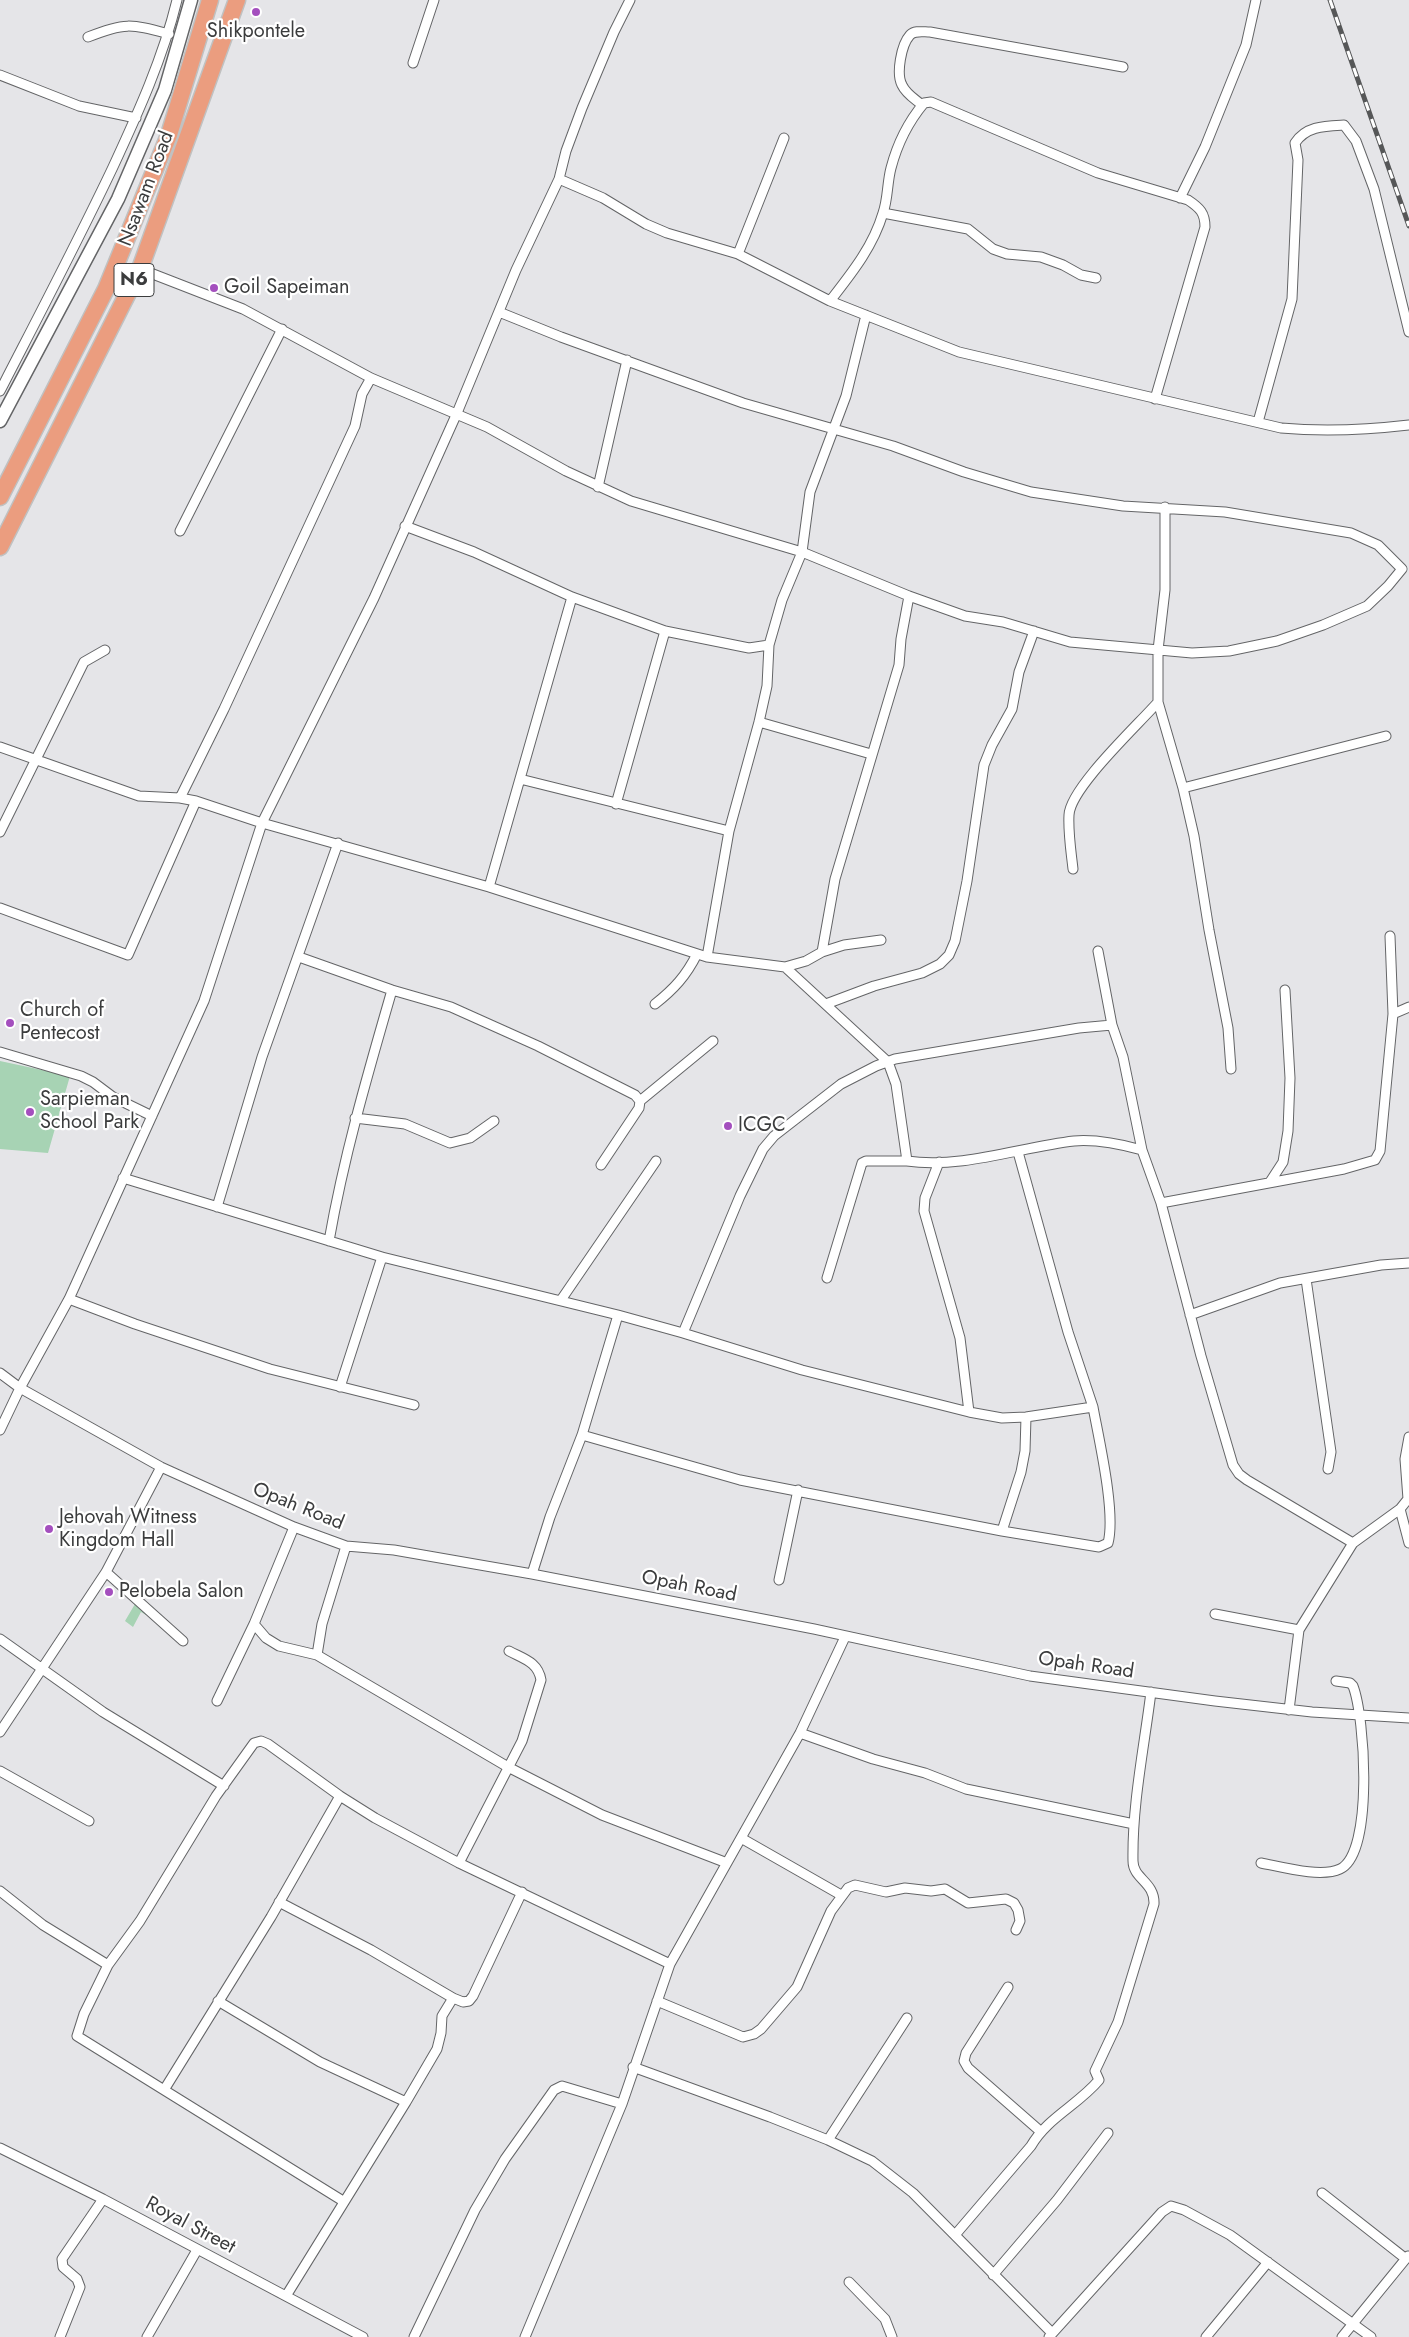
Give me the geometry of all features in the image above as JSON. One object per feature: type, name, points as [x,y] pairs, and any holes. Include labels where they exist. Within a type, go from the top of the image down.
[{"type":"highway","name":"Nsawam Road","points":[[0,496],[106,289],[169,135],[210,0]]},
{"type":"highway","name":"Nsawam Road","points":[[0,547],[140,269],[154,226],[186,146],[238,4]]},
{"type":"main road","points":[[0,421],[118,199],[164,90],[191,0]]},
{"type":"street","points":[[0,391],[82,233],[136,118],[169,34],[177,0]]},
{"type":"street","points":[[413,63],[434,0]]},
{"type":"street","points":[[0,1430],[20,1388],[69,1299],[204,1001],[262,823],[374,598],[457,413],[499,312],[559,179],[566,151],[582,108],[614,32],[630,0]]},
{"type":"street","points":[[1180,198],[1205,147],[1246,45],[1256,0]]},
{"type":"street","points":[[88,37],[112,28],[133,25],[169,34]]},
{"type":"street","points":[[922,105],[905,90],[899,76],[906,42],[910,36],[918,32],[930,32],[1123,67]]},
{"type":"street","points":[[0,75],[79,106],[136,118]]},
{"type":"street","points":[[830,301],[863,260],[883,214],[891,167],[906,131],[922,105],[931,102],[1098,173],[1188,200],[1200,208],[1205,216],[1204,227],[1155,399]]},
{"type":"street","points":[[1258,422],[1292,299],[1298,160],[1295,143],[1301,134],[1322,126],[1344,125],[1356,141],[1374,189],[1409,332]]},
{"type":"street","points":[[738,254],[784,138]]},
{"type":"street","points":[[559,179],[603,198],[653,227],[738,254],[830,301],[959,352],[1281,428],[1316,431],[1355,431],[1409,425]]},
{"type":"street","points":[[883,214],[968,229],[993,249],[1007,254],[1041,257],[1063,265],[1081,276],[1096,278]]},
{"type":"street","points":[[140,269],[243,309],[371,378],[487,426],[598,487],[639,504],[802,552],[909,596],[965,616],[1003,622],[1070,642],[1192,652],[1229,650],[1277,642],[1323,626],[1367,606],[1406,569],[1378,545],[1351,533],[1225,512],[1123,506],[1032,492],[964,472],[893,446],[743,403],[499,312]]},
{"type":"street","points":[[707,957],[729,831],[767,686],[769,645],[782,600],[802,552],[810,492],[846,396],[866,315]]},
{"type":"street","points":[[180,531],[282,329]]},
{"type":"street","points":[[598,487],[627,360]]},
{"type":"street","points":[[180,798],[228,701],[355,426],[362,394],[371,378]]},
{"type":"street","points":[[1165,507],[1165,590],[1158,650],[1158,702],[1183,788],[1194,836],[1209,930],[1228,1028],[1231,1069]]},
{"type":"street","points":[[405,526],[474,552],[572,597],[665,631],[749,648],[769,645]]},
{"type":"street","points":[[822,952],[835,879],[870,754],[899,665],[901,639],[909,596]]},
{"type":"street","points":[[489,887],[572,597]]},
{"type":"street","points":[[616,804],[665,631]]},
{"type":"street","points":[[826,1004],[874,986],[922,973],[940,964],[949,955],[955,941],[967,881],[984,765],[992,744],[1012,709],[1019,672],[1034,631]]},
{"type":"street","points":[[0,832],[84,662],[105,650]]},
{"type":"street","points":[[1072,869],[1069,814],[1073,801],[1086,781],[1158,702]]},
{"type":"street","points":[[759,722],[870,754]]},
{"type":"street","points":[[1183,788],[1386,736]]},
{"type":"street","points":[[0,747],[34,761],[139,796],[180,798],[196,802],[262,823],[489,887],[707,957],[785,967],[806,961],[822,952],[844,945],[881,940]]},
{"type":"street","points":[[520,779],[729,831]]},
{"type":"street","points":[[0,908],[123,955],[128,955],[196,802]]},
{"type":"street","points":[[217,1208],[262,1057],[338,843]]},
{"type":"street","points":[[1161,1203],[1336,1171],[1375,1160],[1380,1151],[1393,1014],[1390,936]]},
{"type":"street","points":[[1098,951],[1112,1025],[1123,1057],[1142,1150],[1161,1203],[1190,1315],[1233,1465],[1239,1474],[1353,1543]]},
{"type":"street","points":[[656,1004],[676,987],[688,973],[697,954]]},
{"type":"street","points":[[299,957],[392,990],[451,1007],[530,1042],[635,1095],[640,1101]]},
{"type":"street","points":[[785,967],[888,1062],[896,1084],[907,1161]]},
{"type":"street","points":[[329,1241],[340,1178],[355,1118],[392,990]]},
{"type":"street","points":[[1270,1182],[1283,1162],[1288,1131],[1290,1078],[1285,990]]},
{"type":"street","points":[[1393,1014],[1409,1007]]},
{"type":"street","points":[[683,1333],[740,1196],[763,1149],[774,1136],[841,1084],[888,1062],[1031,1036],[1112,1025]]},
{"type":"street","points":[[601,1165],[638,1108],[640,1101],[713,1041]]},
{"type":"street","points":[[0,1052],[81,1076],[114,1097],[152,1116]]},
{"type":"street","points":[[355,1118],[405,1124],[450,1143],[470,1138],[494,1121]]},
{"type":"street","points":[[827,1278],[862,1164],[866,1161],[939,1162],[1018,1152],[1076,1141],[1112,1142],[1142,1150]]},
{"type":"street","points":[[582,1435],[740,1480],[1002,1531],[1099,1547],[1108,1543],[1110,1533],[1104,1472],[1093,1407],[1068,1332],[1018,1152]]},
{"type":"street","points":[[561,1300],[656,1161]]},
{"type":"street","points":[[939,1162],[925,1198],[924,1211],[960,1338],[969,1412]]},
{"type":"street","points":[[123,1178],[217,1208],[382,1256],[618,1315],[802,1370],[969,1412],[1002,1418],[1026,1417],[1093,1407]]},
{"type":"street","points":[[340,1387],[382,1256]]},
{"type":"street","points":[[1190,1315],[1280,1283],[1381,1265],[1409,1263]]},
{"type":"street","points":[[1306,1279],[1331,1452],[1328,1469]]},
{"type":"street","points":[[69,1299],[204,1348],[270,1369],[414,1405]]},
{"type":"street","points":[[532,1574],[550,1517],[582,1435],[618,1315]]},
{"type":"street","name":"Opah Road","points":[[0,1373],[20,1388],[161,1466],[294,1527],[346,1546],[394,1550],[532,1574],[1030,1676],[1290,1710],[1409,1718]]},
{"type":"street","points":[[1002,1531],[1021,1472],[1026,1417]]},
{"type":"street","points":[[1290,1710],[1300,1630],[1353,1543],[1400,1510],[1408,1499],[1405,1459],[1409,1437]]},
{"type":"street","points":[[0,1732],[106,1572],[161,1466]]},
{"type":"street","points":[[779,1580],[798,1490]]},
{"type":"street","points":[[1400,1510],[1409,1543]]},
{"type":"street","points":[[216,1701],[254,1624],[294,1527]]},
{"type":"street","points":[[317,1655],[322,1624],[346,1546]]},
{"type":"street","points":[[106,1572],[182,1641]]},
{"type":"street","points":[[1216,1614],[1300,1630]]},
{"type":"street","points":[[254,1624],[266,1638],[279,1646],[317,1655],[508,1767],[602,1815],[727,1864]]},
{"type":"street","points":[[525,2337],[622,2104],[633,2067],[670,1964],[800,1733],[845,1637]]},
{"type":"street","points":[[0,1639],[103,1712],[224,1786]]},
{"type":"street","points":[[459,1863],[522,1741],[541,1680],[539,1671],[534,1663],[509,1652]]},
{"type":"street","points":[[1262,1863],[1326,1872],[1340,1870],[1347,1864],[1357,1847],[1364,1790],[1364,1749],[1353,1686],[1350,1683],[1336,1681]]},
{"type":"street","points":[[955,2235],[1031,2146],[1040,2131],[1088,2094],[1099,2080],[1095,2070],[1118,2022],[1154,1904],[1152,1889],[1137,1873],[1133,1864],[1134,1824],[1151,1692]]},
{"type":"street","points":[[800,1733],[966,1788],[1134,1824]]},
{"type":"street","points":[[343,2201],[77,2036],[84,2014],[108,1965],[140,1921],[224,1786],[254,1744],[261,1742],[268,1744],[340,1796],[375,1818],[459,1863],[670,1964]]},
{"type":"street","points":[[0,1771],[89,1821]]},
{"type":"street","points":[[164,2090],[279,1902],[340,1796]]},
{"type":"street","points":[[741,1838],[841,1894]]},
{"type":"street","points":[[657,2001],[743,2037],[754,2034],[777,2013],[797,1987],[831,1911],[841,1894],[848,1888],[856,1885],[886,1892],[906,1888],[931,1891],[945,1889],[968,1903],[1006,1899],[1014,1903],[1018,1910],[1020,1921],[1016,1930]]},
{"type":"street","points":[[0,1891],[43,1925],[108,1965]]},
{"type":"street","points":[[279,1902],[371,1950],[463,2002],[473,1996],[522,1892]]},
{"type":"street","points":[[1008,1987],[966,2053],[964,2061],[968,2068],[1040,2131]]},
{"type":"street","points":[[286,2296],[437,2049],[441,2033],[442,2016],[453,1998]]},
{"type":"street","points":[[218,2001],[320,2062],[406,2102]]},
{"type":"street","points":[[828,2140],[907,2018]]},
{"type":"street","points":[[633,2067],[828,2140],[872,2161],[913,2194],[1051,2335],[1162,2212],[1171,2206],[1184,2210],[1230,2235],[1371,2337]]},
{"type":"street","points":[[414,2337],[475,2210],[505,2159],[554,2090],[562,2086],[622,2104]]},
{"type":"street","points":[[993,2275],[1058,2200],[1108,2133]]},
{"type":"street","name":"Royal Street","points":[[0,2148],[364,2337]]},
{"type":"street","points":[[1322,2193],[1408,2256],[1342,2337]]},
{"type":"street","points":[[60,2337],[80,2282],[63,2267],[62,2259],[103,2200]]},
{"type":"street","points":[[146,2337],[197,2250]]},
{"type":"street","points":[[1206,2337],[1268,2262]]},
{"type":"street","points":[[849,2282],[885,2319],[892,2337]]},
{"type":"green space","name":"Sarpieman School Park","points":[[0,1061],[70,1076],[48,1153],[0,1149]]},
{"type":"green space","points":[[135,1604],[147,1614],[141,1612],[133,1627],[125,1621]]},
{"type":"railway","points":[[1330,0],[1409,226]]},
{"type":"place","name":"Shikpontele","points":[[256,12]]},
{"type":"place","name":"Goil Sapeiman","points":[[214,288]]},
{"type":"place","name":"Church of Pentecost","points":[[10,1023]]},
{"type":"place","name":"Sarpieman School Park","points":[[30,1112]]},
{"type":"place","name":"ICGC","points":[[728,1126]]},
{"type":"place","name":"Jehovah Witness Kingdom Hall","points":[[49,1529]]},
{"type":"place","name":"Pelobela Salon","points":[[109,1592]]}]
